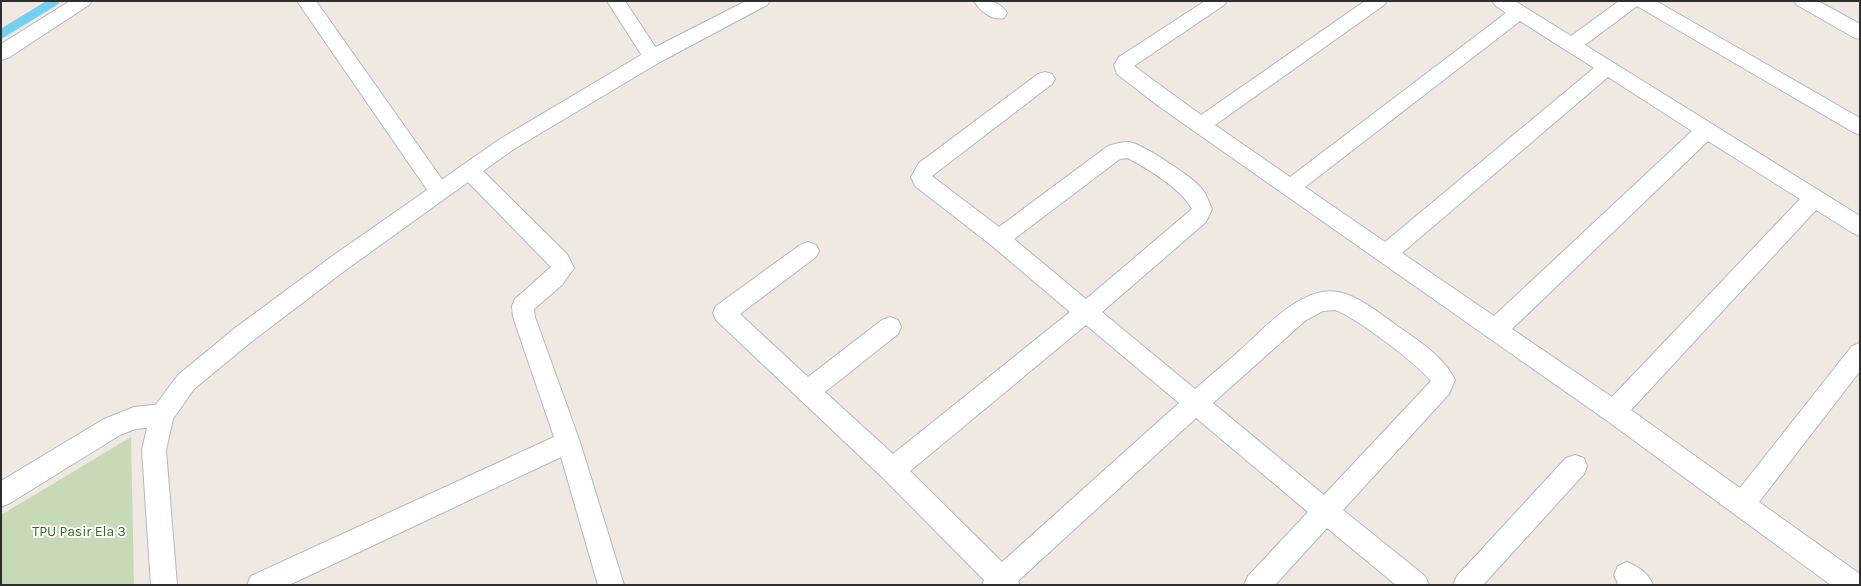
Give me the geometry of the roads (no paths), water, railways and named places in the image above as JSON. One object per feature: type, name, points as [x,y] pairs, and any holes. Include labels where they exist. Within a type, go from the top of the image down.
[{"type":"street","points":[[1,53],[83,1]]},
{"type":"street","points":[[306,1],[440,191]]},
{"type":"street","points":[[616,1],[654,57]]},
{"type":"street","points":[[164,585],[154,450],[162,415],[182,387],[199,370],[339,263],[507,144],[577,101],[654,57],[761,1]]},
{"type":"street","points":[[983,1],[998,13]]},
{"type":"street","points":[[1218,1],[1123,65],[1124,69],[1201,125],[1614,412],[1853,585]]},
{"type":"street","points":[[1201,125],[1378,1]]},
{"type":"street","points":[[1501,1],[1860,227]]},
{"type":"street","points":[[1572,45],[1631,1]]},
{"type":"street","points":[[1642,1],[1860,127]]},
{"type":"street","points":[[1803,1],[1860,32]]},
{"type":"street","points":[[1291,187],[1519,12]]},
{"type":"street","points":[[1386,254],[1606,68]]},
{"type":"street","points":[[1045,79],[926,169],[920,177],[927,185],[999,239],[1195,404],[1416,585]]},
{"type":"street","points":[[1496,329],[1706,130]]},
{"type":"street","points":[[892,470],[1086,312],[1199,216],[1202,209],[1195,195],[1168,173],[1146,158],[1129,150],[1115,152],[999,239]]},
{"type":"street","points":[[470,171],[559,260],[563,268],[556,278],[530,298],[523,306],[524,317],[568,442],[611,585]]},
{"type":"street","points":[[1614,412],[1814,198]]},
{"type":"street","points":[[808,251],[724,313],[892,470],[1001,583],[1195,404],[1297,315],[1316,303],[1330,301],[1341,302],[1392,335],[1423,358],[1440,374],[1443,380],[1440,389],[1257,585]]},
{"type":"street","points":[[808,391],[890,327]]},
{"type":"street","points":[[1743,504],[1860,353]]},
{"type":"street","points":[[1,495],[112,427],[134,418],[162,415]]},
{"type":"street","points":[[260,585],[568,442]]},
{"type":"street","points":[[1466,585],[1575,466]]},
{"type":"waterway","points":[[1,34],[55,1]]},
{"type":"park label","name":"TPU Pasir Ela 3","points":[[79,531]]}]
